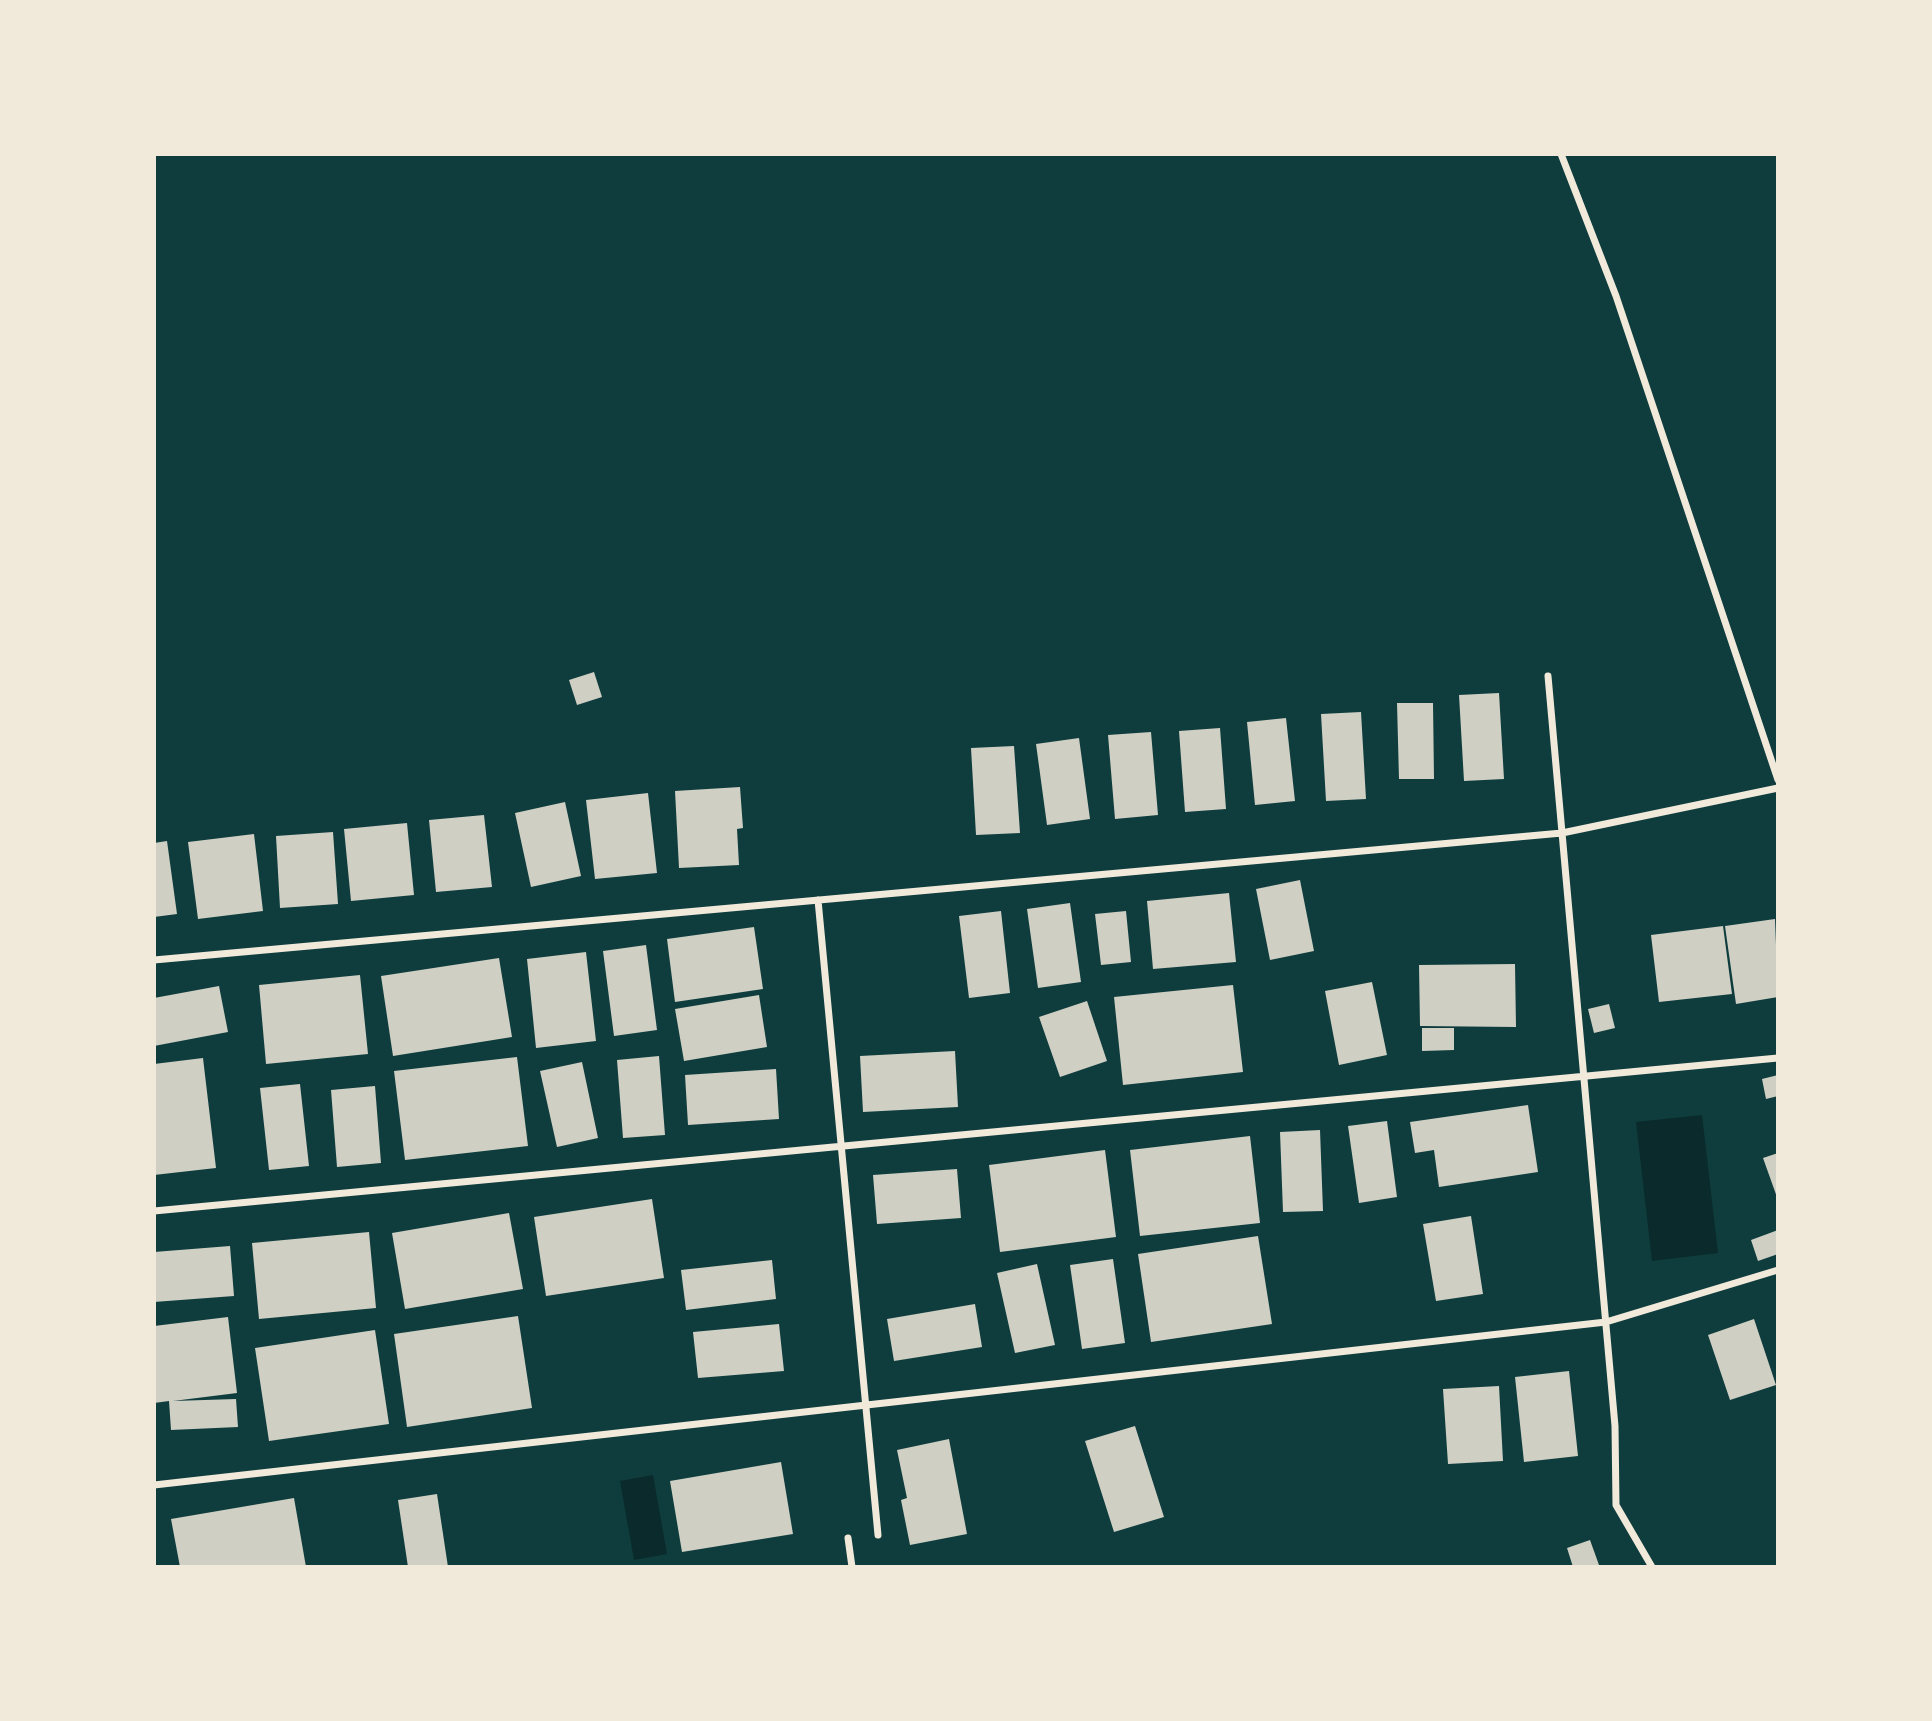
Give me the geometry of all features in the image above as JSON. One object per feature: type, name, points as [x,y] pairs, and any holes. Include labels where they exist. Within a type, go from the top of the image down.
[{"type":"street","points":[[1562,154],[1616,296],[1778,780]]},
{"type":"street","points":[[1548,676],[1615,1426],[1616,1505],[1652,1567]]},
{"type":"street","points":[[154,960],[1562,833],[1778,788]]},
{"type":"street","points":[[818,900],[878,1535]]},
{"type":"street","points":[[154,1212],[1778,1058]]},
{"type":"street","points":[[154,1485],[1605,1322],[1778,1270]]},
{"type":"street","points":[[849,1538],[852,1567]]},
{"type":"water","points":[[1702,1115],[1718,1253],[1652,1261],[1636,1122]]},
{"type":"water","points":[[653,1475],[667,1554],[634,1560],[620,1481]]},
{"type":"building","points":[[594,672],[602,697],[577,705],[569,680]]},
{"type":"building","points":[[1499,693],[1504,779],[1464,781],[1459,695]]},
{"type":"building","points":[[1397,703],[1433,703],[1434,779],[1399,779]]},
{"type":"building","points":[[1361,712],[1366,799],[1326,801],[1321,714]]},
{"type":"building","points":[[1286,718],[1295,801],[1255,805],[1247,722]]},
{"type":"building","points":[[1220,728],[1226,809],[1185,812],[1179,731]]},
{"type":"building","points":[[1151,732],[1158,815],[1115,819],[1108,735]]},
{"type":"building","points":[[1079,738],[1090,819],[1047,825],[1036,744]]},
{"type":"building","points":[[1014,746],[1020,833],[976,835],[971,748]]},
{"type":"building","points":[[740,787],[743,828],[737,829],[739,865],[679,868],[675,791]]},
{"type":"building","points":[[648,793],[657,873],[595,879],[586,800]]},
{"type":"building","points":[[565,802],[581,876],[531,887],[515,813]]},
{"type":"building","points":[[484,815],[492,887],[436,892],[429,820]]},
{"type":"building","points":[[407,823],[414,895],[351,901],[344,829]]},
{"type":"building","points":[[333,832],[338,904],[280,908],[276,836]]},
{"type":"building","points":[[254,834],[263,911],[198,919],[188,842]]},
{"type":"building","points":[[167,841],[177,914],[154,917],[154,843]]},
{"type":"building","points":[[1300,880],[1314,951],[1270,960],[1256,889]]},
{"type":"building","points":[[1229,893],[1236,962],[1153,969],[1147,901]]},
{"type":"building","points":[[1070,903],[1081,982],[1038,988],[1027,909]]},
{"type":"building","points":[[1001,911],[1010,993],[969,998],[959,916]]},
{"type":"building","points":[[1126,911],[1131,962],[1101,965],[1095,914]]},
{"type":"building","points":[[1775,919],[1778,997],[1736,1004],[1725,926]]},
{"type":"building","points":[[1723,926],[1732,994],[1659,1002],[1651,935]]},
{"type":"building","points":[[754,927],[763,989],[675,1002],[667,939]]},
{"type":"building","points":[[646,945],[657,1030],[614,1036],[603,951]]},
{"type":"building","points":[[586,952],[596,1041],[536,1048],[527,959]]},
{"type":"building","points":[[499,958],[512,1037],[393,1056],[381,976]]},
{"type":"building","points":[[1515,964],[1516,1027],[1420,1026],[1419,965]]},
{"type":"building","points":[[360,975],[368,1054],[266,1064],[259,985]]},
{"type":"building","points":[[1372,982],[1387,1055],[1339,1065],[1325,991]]},
{"type":"building","points":[[1233,985],[1243,1072],[1123,1085],[1114,997]]},
{"type":"building","points":[[219,986],[228,1032],[154,1046],[154,998]]},
{"type":"building","points":[[759,995],[767,1047],[684,1061],[675,1009]]},
{"type":"building","points":[[1087,1001],[1107,1061],[1060,1077],[1039,1017]]},
{"type":"building","points":[[1609,1004],[1615,1028],[1594,1033],[1588,1009]]},
{"type":"building","points":[[1422,1028],[1454,1028],[1454,1050],[1422,1051]]},
{"type":"building","points":[[955,1051],[958,1107],[863,1112],[860,1056]]},
{"type":"building","points":[[659,1056],[665,1135],[623,1138],[617,1060]]},
{"type":"building","points":[[517,1057],[528,1146],[405,1160],[394,1071]]},
{"type":"building","points":[[203,1058],[216,1168],[154,1175],[154,1064]]},
{"type":"building","points":[[582,1062],[598,1138],[557,1147],[540,1071]]},
{"type":"building","points":[[776,1069],[779,1119],[688,1125],[685,1075]]},
{"type":"building","points":[[1778,1075],[1778,1096],[1766,1099],[1762,1079]]},
{"type":"building","points":[[300,1084],[309,1166],[269,1170],[260,1088]]},
{"type":"building","points":[[375,1086],[381,1163],[337,1167],[331,1090]]},
{"type":"building","points":[[1528,1105],[1538,1172],[1439,1187],[1434,1150],[1415,1153],[1410,1122]]},
{"type":"building","points":[[1387,1121],[1397,1197],[1359,1203],[1348,1126]]},
{"type":"building","points":[[1320,1130],[1323,1211],[1283,1212],[1280,1132]]},
{"type":"building","points":[[1250,1136],[1260,1223],[1140,1236],[1130,1150]]},
{"type":"building","points":[[1105,1150],[1116,1237],[1000,1252],[989,1165]]},
{"type":"building","points":[[1778,1153],[1778,1200],[1763,1158]]},
{"type":"building","points":[[957,1169],[961,1218],[877,1224],[873,1175]]},
{"type":"building","points":[[652,1199],[664,1278],[546,1296],[534,1217]]},
{"type":"building","points":[[509,1213],[523,1289],[405,1309],[392,1233]]},
{"type":"building","points":[[1471,1216],[1483,1294],[1436,1301],[1423,1224]]},
{"type":"building","points":[[1778,1230],[1778,1254],[1758,1261],[1751,1240]]},
{"type":"building","points":[[369,1232],[376,1308],[259,1319],[252,1243]]},
{"type":"building","points":[[1258,1236],[1272,1324],[1151,1342],[1138,1254]]},
{"type":"building","points":[[230,1246],[234,1296],[154,1302],[154,1252]]},
{"type":"building","points":[[1113,1259],[1125,1343],[1082,1349],[1070,1265]]},
{"type":"building","points":[[772,1260],[776,1299],[686,1310],[681,1270]]},
{"type":"building","points":[[1037,1264],[1055,1345],[1015,1353],[997,1273]]},
{"type":"building","points":[[975,1304],[982,1347],[894,1361],[887,1319]]},
{"type":"building","points":[[518,1316],[532,1408],[407,1427],[394,1334]]},
{"type":"building","points":[[228,1317],[237,1393],[173,1401],[236,1399],[238,1427],[171,1430],[169,1401],[154,1403],[154,1326]]},
{"type":"building","points":[[1754,1319],[1776,1385],[1730,1400],[1708,1335]]},
{"type":"building","points":[[779,1324],[784,1371],[698,1378],[693,1332]]},
{"type":"building","points":[[375,1330],[389,1424],[269,1441],[255,1348]]},
{"type":"building","points":[[1569,1371],[1578,1456],[1524,1462],[1515,1377]]},
{"type":"building","points":[[1499,1386],[1503,1461],[1448,1464],[1443,1389]]},
{"type":"building","points":[[1135,1426],[1164,1517],[1114,1532],[1085,1441]]},
{"type":"building","points":[[949,1439],[967,1534],[910,1545],[901,1500],[907,1498],[897,1450]]},
{"type":"building","points":[[781,1462],[793,1534],[682,1552],[670,1481]]},
{"type":"building","points":[[437,1494],[448,1567],[408,1567],[398,1500]]},
{"type":"building","points":[[294,1498],[306,1567],[180,1567],[171,1519]]},
{"type":"building","points":[[1590,1540],[1599,1565],[1573,1567],[1567,1548]]}]
